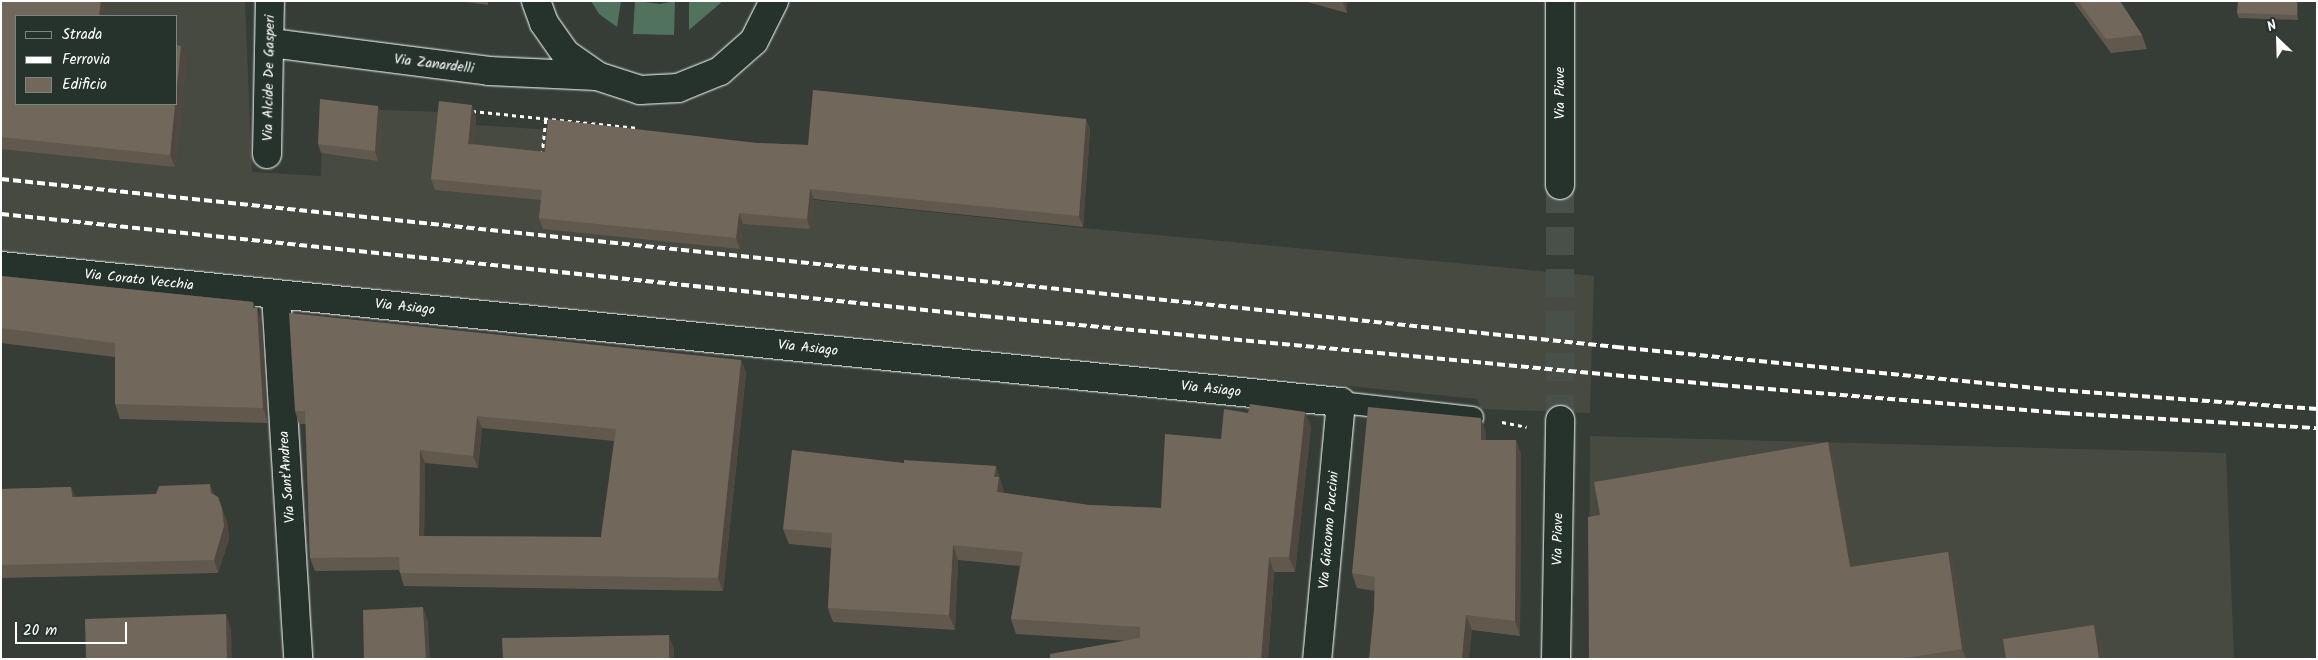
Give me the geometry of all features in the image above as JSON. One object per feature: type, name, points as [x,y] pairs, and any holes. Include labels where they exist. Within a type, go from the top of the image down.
[{"type":"street","name":"Via Alcide De Gasperi","points":[[268,154],[271,43],[270,1]]},
{"type":"street","points":[[536,1],[544,23],[566,54],[597,76],[640,90],[678,88],[720,71],[754,41],[774,1]]},
{"type":"street","name":"Via Piave","points":[[1560,1],[1560,185]]},
{"type":"street","name":"Via Zanardelli","points":[[271,43],[489,71],[597,76]]},
{"type":"street","name":"Via Corato Vecchia","points":[[1,266],[276,295]]},
{"type":"street","name":"Via Asiago","points":[[276,295],[1341,402]]},
{"type":"street","name":"Via Sant'Andrea","points":[[276,295],[298,659]]},
{"type":"street","name":"Via Giacomo Puccini","points":[[1317,659],[1341,402]]},
{"type":"street","name":"Via Piave","points":[[1556,659],[1560,426]]},
{"type":"lane","points":[[1341,402],[1472,417]]},
{"type":"path","points":[[462,110],[638,128]]},
{"type":"path","points":[[542,159],[546,118]]},
{"type":"path","points":[[1472,417],[1560,426]]},
{"type":"shaded area","points":[[1,1],[245,1],[252,172],[321,176],[323,108],[443,112],[476,116],[476,125],[552,130],[750,193],[1083,228],[1594,276],[1590,413],[1481,409],[1477,399],[1,250]]},
{"type":"shaded area","points":[[1590,436],[2226,453],[2234,659],[1589,659]]},
{"type":"green space","points":[[591,1],[621,1],[617,27],[599,14]]},
{"type":"green space","points":[[635,1],[660,4],[675,1],[674,35],[633,34]]},
{"type":"green space","points":[[689,1],[723,1],[689,30]]},
{"type":"building","points":[[1,1],[101,1],[99,15],[15,15],[15,105],[175,105],[170,155],[1,137]]},
{"type":"building","points":[[2078,1],[2120,1],[2142,35],[2106,39]]},
{"type":"building","points":[[2238,1],[2297,1],[2297,15],[2237,13]]},
{"type":"building","points":[[178,45],[181,46],[178,75]]},
{"type":"building","points":[[813,90],[1086,119],[1079,216],[810,189],[807,219],[739,213],[736,238],[539,218],[542,190],[431,179],[439,101],[472,105],[468,144],[545,152],[548,119],[757,143],[808,145]]},
{"type":"building","points":[[320,99],[378,106],[375,151],[318,144]]},
{"type":"building","points":[[1,276],[253,302],[253,308],[257,308],[263,408],[115,404],[115,343],[1,328]]},
{"type":"building","points":[[289,313],[741,360],[718,578],[400,573],[399,557],[310,558],[305,411],[295,411]],"holes":[[[477,416],[616,429],[601,537],[419,536],[420,450],[473,456]]]},
{"type":"building","points":[[1250,404],[1305,412],[1289,557],[1269,557],[1261,659],[1050,659],[1050,654],[1140,638],[1140,627],[1011,619],[1023,552],[953,545],[949,615],[828,608],[832,533],[783,529],[792,450],[904,463],[904,460],[996,466],[994,477],[999,477],[997,492],[1089,505],[1161,508],[1165,434],[1221,439],[1224,409],[1248,413]]},
{"type":"building","points":[[1368,407],[1481,418],[1481,440],[1516,440],[1515,621],[1466,615],[1462,659],[1369,659],[1375,577],[1352,573]]},
{"type":"building","points":[[1828,442],[1850,567],[1948,552],[1962,649],[1899,659],[1589,659],[1588,517],[1600,515],[1594,482]]},
{"type":"building","points":[[210,484],[211,493],[218,497],[222,508],[224,526],[214,560],[1,565],[1,489],[71,487],[72,497],[156,494],[159,486]]},
{"type":"building","points":[[423,607],[426,659],[364,659],[363,610]]},
{"type":"building","points":[[226,614],[227,659],[86,659],[85,619]]},
{"type":"building","points":[[2094,625],[2099,659],[2006,659],[2003,639]]},
{"type":"building","points":[[669,635],[669,659],[503,659],[502,638]]},
{"type":"tunnel","points":[[1560,185],[1560,420]]},
{"type":"railway","points":[[1,179],[1616,347],[2058,390],[2317,409]]},
{"type":"railway","points":[[1,214],[983,316],[1720,385],[2062,413],[2317,428]]}]
